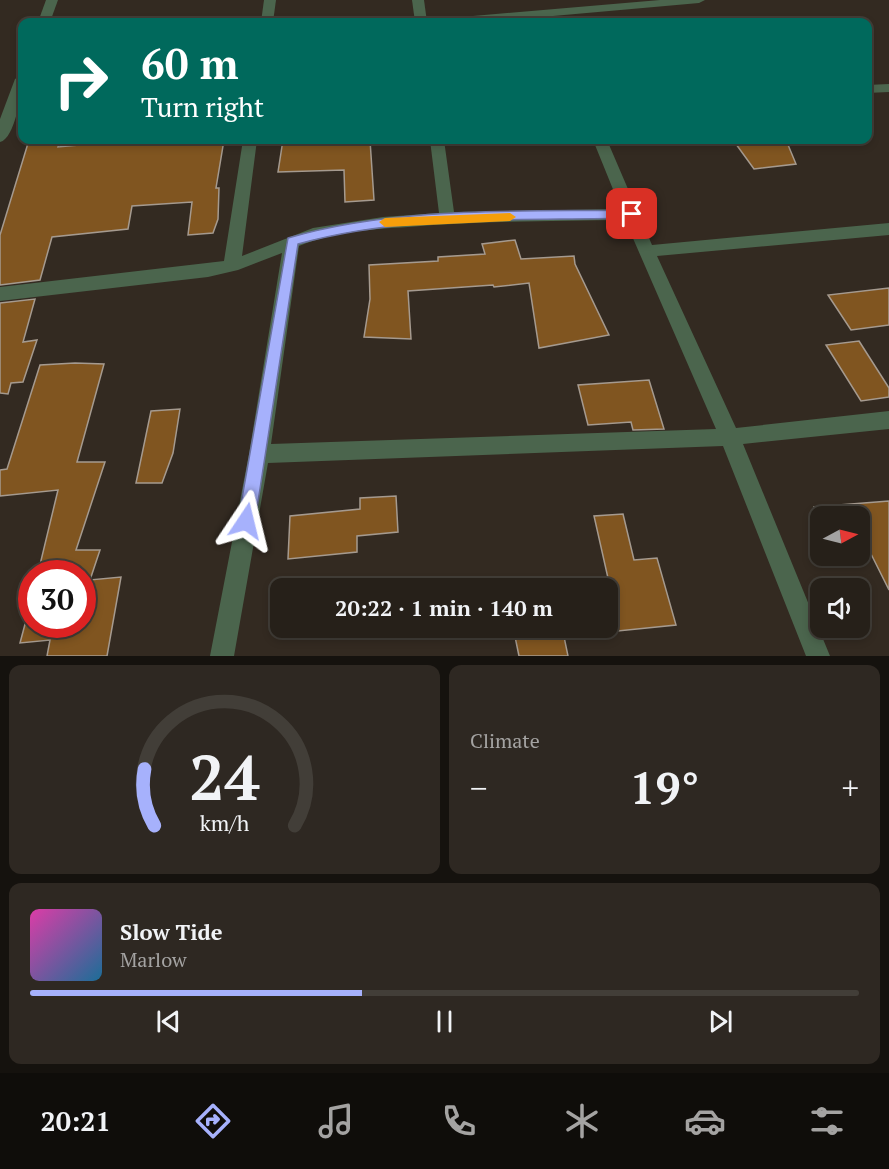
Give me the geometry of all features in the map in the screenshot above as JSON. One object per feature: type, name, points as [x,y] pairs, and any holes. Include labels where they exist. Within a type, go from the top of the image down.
[{"type":"street","points":[[45,18],[52,0]]},
{"type":"street","points":[[268,18],[270,0]]},
{"type":"street","points":[[418,0],[421,18]]},
{"type":"street","points":[[541,0],[548,17]]},
{"type":"street","points":[[528,18],[699,0]]},
{"type":"street","points":[[872,89],[889,88]]},
{"type":"street","points":[[0,138],[18,90]]},
{"type":"street","points":[[232,266],[249,144]]},
{"type":"street","points":[[438,144],[447,218]]},
{"type":"street","points":[[602,144],[646,251],[730,437],[818,656]]},
{"type":"street","points":[[0,294],[208,271],[232,266],[292,241],[336,229],[383,223],[447,218],[632,214]]},
{"type":"street","points":[[646,251],[889,229]]},
{"type":"street","points":[[222,656],[259,454],[292,241]]},
{"type":"street","points":[[259,454],[730,437],[889,420]]},
{"type":"building","points":[[28,144],[59,144],[58,147],[91,144],[223,144],[216,188],[219,188],[218,219],[213,233],[188,235],[192,202],[132,206],[128,229],[52,237],[40,280],[0,285],[0,235]]},
{"type":"building","points":[[282,144],[370,144],[374,200],[345,202],[344,170],[278,172]]},
{"type":"building","points":[[736,144],[788,144],[796,164],[754,169]]},
{"type":"building","points":[[515,240],[521,259],[574,256],[575,264],[609,335],[539,348],[529,283],[408,291],[411,339],[364,337],[370,299],[369,265],[438,261],[438,257],[485,254],[482,244]]},
{"type":"building","points":[[889,288],[889,325],[851,330],[828,295]]},
{"type":"building","points":[[35,299],[23,342],[37,340],[23,382],[11,383],[8,394],[0,393],[0,303]]},
{"type":"building","points":[[859,341],[889,388],[889,397],[861,401],[826,345]]},
{"type":"building","points":[[104,364],[77,462],[105,462],[76,550],[100,550],[96,562],[96,560],[41,560],[58,490],[0,496],[0,470],[7,469],[40,365]]},
{"type":"building","points":[[649,380],[664,429],[633,430],[631,422],[588,425],[578,385]]},
{"type":"building","points":[[180,409],[173,453],[162,483],[136,483],[151,411]]},
{"type":"building","points":[[396,496],[398,532],[357,536],[357,552],[288,559],[290,516],[360,509],[360,498]]},
{"type":"building","points":[[889,501],[889,590],[870,552],[870,506],[826,506]]},
{"type":"building","points":[[623,514],[634,560],[657,558],[676,625],[618,631],[618,578],[608,578],[594,516]]},
{"type":"building","points":[[121,577],[107,656],[47,656],[50,640],[20,643],[21,638],[96,638],[96,579]]},
{"type":"building","points":[[515,638],[564,638],[568,656],[519,656]]},
{"type":"slow traffic","points":[[385,222],[510,217]]},
{"type":"route","points":[[246,521],[259,454],[292,241],[336,229],[383,223],[447,218],[632,214]]}]
